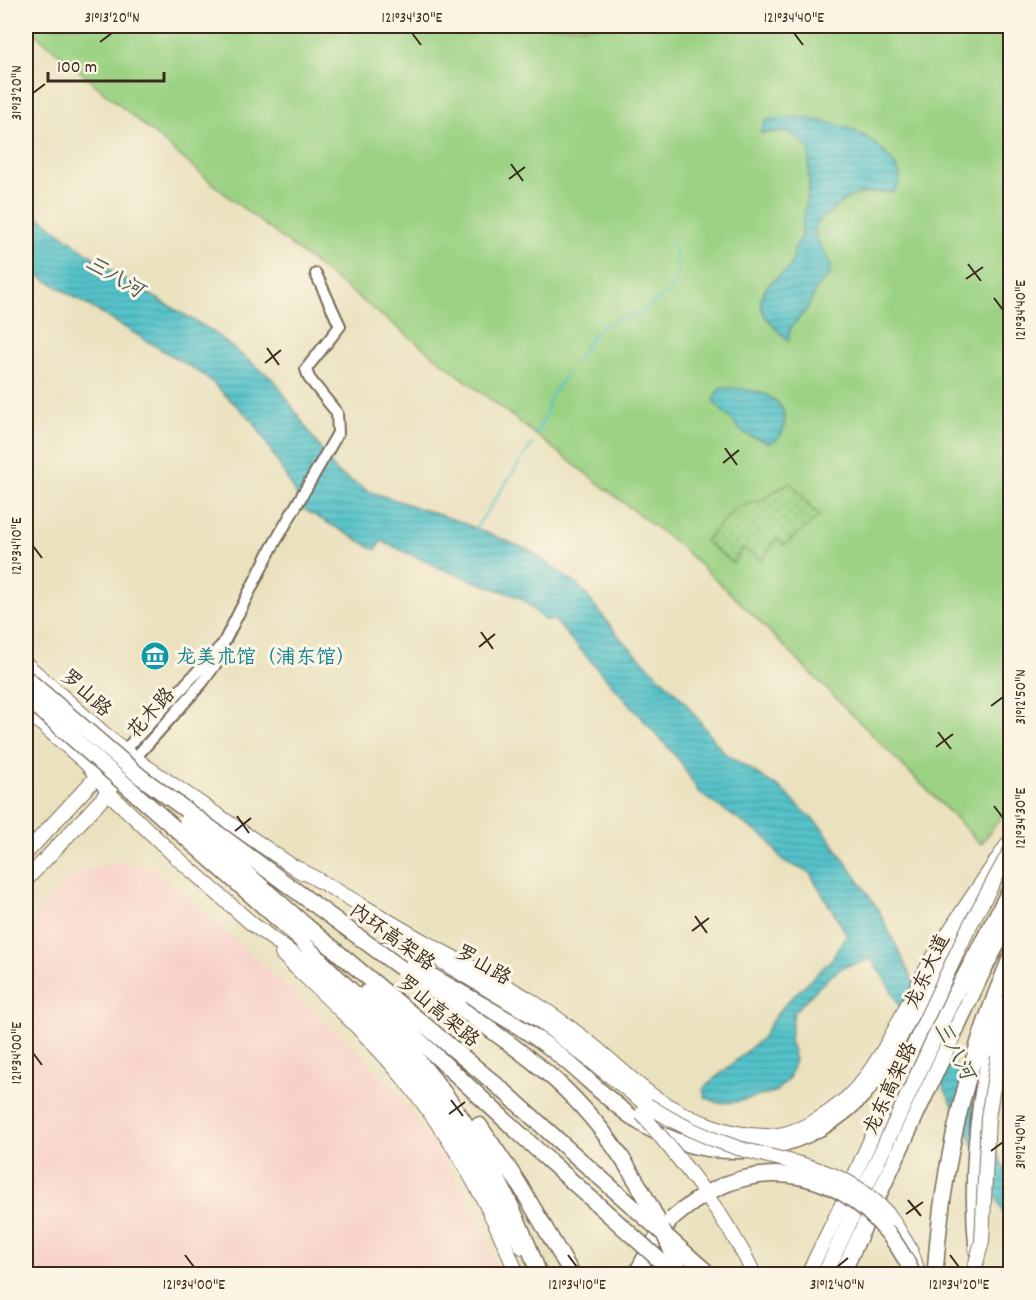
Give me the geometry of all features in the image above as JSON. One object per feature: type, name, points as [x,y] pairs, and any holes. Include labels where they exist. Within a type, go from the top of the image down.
[{"type":"highway","name":"内环高架路","points":[[26,678],[141,777],[318,908],[518,1050],[557,1082],[604,1133],[640,1187],[660,1225],[681,1275]]},
{"type":"highway","points":[[26,697],[300,929],[405,1046],[459,1112],[481,1146],[508,1197],[537,1275]]},
{"type":"highway","name":"罗山高架路","points":[[141,777],[329,959],[675,1275]]},
{"type":"highway","points":[[318,908],[511,1022],[564,1059],[625,1112],[651,1130],[689,1145],[727,1151],[767,1148],[815,1131],[834,1119],[867,1090],[879,1064],[941,962],[1011,864]]},
{"type":"highway","name":"龙东高架路","points":[[825,1275],[953,998],[1011,890]]},
{"type":"highway","name":"龙东高架路","points":[[842,1275],[963,1014],[1011,920]]},
{"type":"highway","name":"罗山高架路","points":[[300,929],[506,1093],[710,1275]]},
{"type":"highway","points":[[980,1275],[974,1204],[977,1121],[988,1050],[1011,959]]},
{"type":"highway","points":[[935,1275],[951,1149],[988,1050],[1011,974]]},
{"type":"highway","points":[[400,1023],[485,1133],[533,1207],[572,1275]]},
{"type":"highway","points":[[636,1275],[654,1242],[672,1219],[693,1202],[737,1181],[782,1175],[802,1178],[838,1190],[868,1211],[885,1228],[913,1275]]},
{"type":"main road","name":"罗山路","points":[[26,664],[130,754],[169,783],[295,867],[333,896],[520,1007],[556,1032],[647,1105],[680,1125],[736,1148],[828,1172],[856,1185],[881,1205],[892,1219],[910,1249],[919,1275]]},
{"type":"main road","points":[[26,710],[87,764],[96,778],[112,787],[174,855],[250,923],[367,1037],[423,1103],[456,1151],[486,1201],[517,1275]]},
{"type":"main road","name":"花木路","points":[[26,853],[96,778],[130,754]]},
{"type":"main road","name":"花木路","points":[[26,880],[112,787],[130,754]]},
{"type":"main road","points":[[112,787],[169,783]]},
{"type":"main road","points":[[295,867],[414,936],[521,994],[579,1033],[656,1098],[690,1117],[711,1125],[732,1131],[768,1136],[795,1130],[820,1117],[847,1097],[879,1064],[926,970],[1011,841]]},
{"type":"main road","name":"龙东大道","points":[[808,1275],[964,937],[1011,851]]},
{"type":"main road","points":[[250,923],[313,969],[357,1010],[406,1063],[449,1119],[471,1154],[537,1275]]},
{"type":"main road","points":[[973,1275],[982,1241],[988,1118],[988,1050],[1011,1008]]},
{"type":"main road","points":[[579,1052],[642,1114],[676,1156],[730,1230],[754,1275]]},
{"type":"street","name":"花木路","points":[[130,754],[223,644],[291,513],[338,433],[337,412],[309,378],[306,369],[340,326],[316,274]]},
{"type":"shaded area","points":[[120,862],[153,867],[363,1055],[407,1107],[439,1151],[465,1195],[501,1274],[26,1274],[26,926],[63,885],[87,869]]},
{"type":"green space","points":[[26,26],[1010,26],[1010,805],[981,844],[750,612],[681,547],[230,198]]},
{"type":"green space","points":[[790,482],[819,516],[785,545],[777,539],[761,560],[743,548],[733,563],[705,541],[738,506],[760,501]]},
{"type":"water","points":[[795,117],[838,125],[862,135],[884,152],[897,168],[900,178],[893,192],[858,194],[847,198],[817,223],[815,235],[831,266],[830,274],[817,288],[807,309],[790,329],[788,341],[764,315],[760,301],[766,287],[790,267],[794,249],[800,239],[809,187],[809,149],[787,132],[760,133],[766,120]]},
{"type":"water","name":"三八河","points":[[26,207],[117,275],[209,329],[275,381],[336,472],[368,491],[458,521],[531,551],[580,587],[621,639],[685,702],[723,752],[781,789],[823,829],[878,909],[1010,1180],[1010,1229],[969,1135],[872,959],[843,967],[827,979],[794,1012],[790,1040],[795,1060],[789,1078],[775,1092],[735,1102],[718,1103],[705,1097],[703,1089],[763,1037],[773,1019],[787,1002],[832,959],[847,935],[810,873],[783,861],[767,839],[699,793],[680,761],[554,620],[544,620],[521,598],[447,571],[381,541],[376,550],[303,509],[254,422],[204,375],[26,268]]},
{"type":"water","points":[[721,388],[757,392],[776,401],[785,418],[780,436],[769,443],[743,433],[714,403],[715,395]]},
{"type":"waterway","points":[[575,362],[598,329],[610,322],[644,310],[671,291],[677,266],[675,252],[670,241]]},
{"type":"waterway","points":[[537,434],[546,415],[550,398],[567,373]]},
{"type":"waterway","points":[[475,529],[532,444]]},
{"type":"place","name":"龙美术馆（浦东馆）","points":[[155,656]]}]
